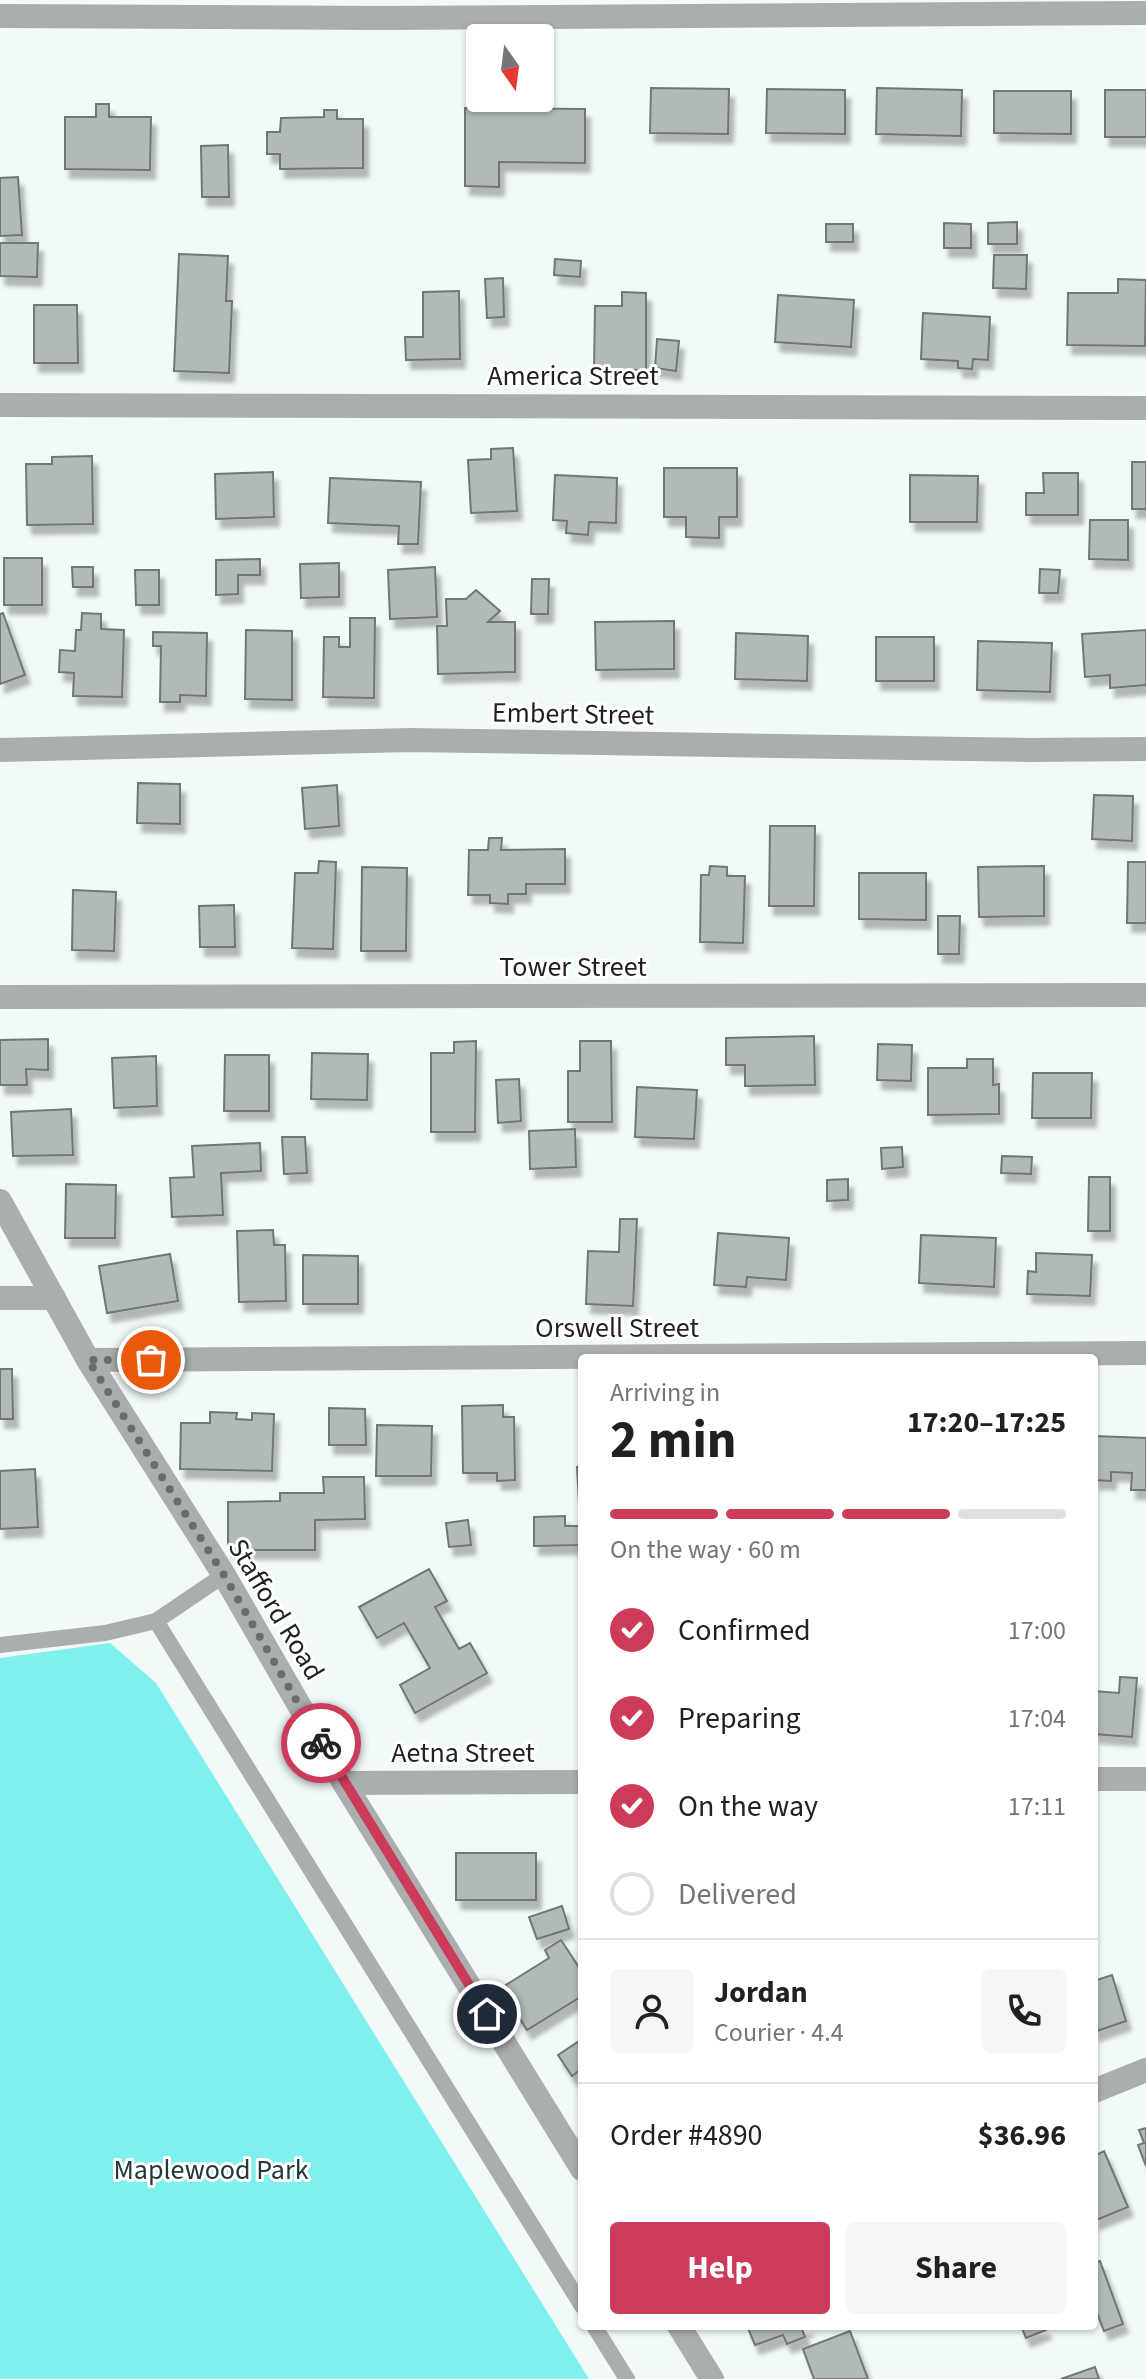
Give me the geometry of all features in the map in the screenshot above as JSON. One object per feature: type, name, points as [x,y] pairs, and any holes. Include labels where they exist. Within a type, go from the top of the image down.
[{"type":"street","points":[[0,16],[379,18],[685,7],[1146,13]]},
{"type":"street","name":"America Street","points":[[0,405],[1146,408]]},
{"type":"street","name":"Embert Street","points":[[0,750],[410,740],[1030,750],[1146,749]]},
{"type":"street","name":"Tower Street","points":[[0,997],[1146,995]]},
{"type":"street","name":"Stafford Road","points":[[0,1201],[88,1360],[224,1575],[344,1783],[578,2163]]},
{"type":"street","points":[[0,1298],[54,1298]]},
{"type":"street","name":"Orswell Street","points":[[995,1354],[1146,1353]]},
{"type":"street","name":"Orswell Street","points":[[88,1360],[578,1357]]},
{"type":"street","points":[[1098,1779],[1146,1779]]},
{"type":"street","name":"Aetna Street","points":[[344,1783],[578,1782]]},
{"type":"street","points":[[1098,2089],[1146,2070]]},
{"type":"street","points":[[681,2330],[712,2379]]},
{"type":"lane","points":[[0,1645],[105,1633],[156,1621],[224,1575]]},
{"type":"lane","points":[[156,1621],[578,2300]]},
{"type":"lane","points":[[596,2330],[627,2379]]},
{"type":"green space","name":"Maplewood Park","points":[[110,1643],[156,1683],[589,2379],[0,2379],[0,1658]]},
{"type":"building","points":[[651,88],[729,89],[728,134],[650,133]]},
{"type":"building","points":[[877,88],[962,90],[961,136],[876,134]]},
{"type":"building","points":[[767,89],[845,90],[845,134],[766,133]]},
{"type":"building","points":[[1105,90],[1146,90],[1146,137],[1105,137]]},
{"type":"building","points":[[994,91],[1071,91],[1071,134],[994,133]]},
{"type":"building","points":[[96,104],[109,104],[109,117],[151,117],[150,170],[65,169],[65,117],[96,117]]},
{"type":"building","points":[[465,108],[466,112],[585,109],[585,163],[499,162],[499,187],[465,186]]},
{"type":"building","points":[[324,110],[337,110],[337,119],[363,119],[363,168],[280,169],[280,154],[267,154],[267,132],[280,132],[281,118],[324,117]]},
{"type":"building","points":[[228,145],[229,197],[202,197],[201,146]]},
{"type":"building","points":[[18,177],[22,235],[0,236],[0,178]]},
{"type":"building","points":[[1017,222],[1017,244],[988,244],[988,223]]},
{"type":"building","points":[[944,223],[971,224],[971,248],[944,248]]},
{"type":"building","points":[[826,224],[853,224],[853,242],[826,242]]},
{"type":"building","points":[[0,243],[38,243],[37,277],[0,276]]},
{"type":"building","points":[[179,254],[228,256],[226,301],[232,301],[229,373],[174,371]]},
{"type":"building","points":[[994,255],[1027,255],[1026,289],[993,288]]},
{"type":"building","points":[[555,259],[581,261],[580,277],[554,275]]},
{"type":"building","points":[[503,278],[504,317],[487,318],[485,279]]},
{"type":"building","points":[[1118,279],[1146,280],[1145,346],[1067,345],[1068,293],[1118,293]]},
{"type":"building","points":[[459,291],[460,359],[406,360],[405,337],[423,337],[423,292]]},
{"type":"building","points":[[622,292],[646,293],[646,370],[594,370],[595,306],[622,306]]},
{"type":"building","points":[[778,295],[854,300],[851,347],[775,342]]},
{"type":"building","points":[[34,305],[77,305],[78,363],[34,363]]},
{"type":"building","points":[[923,313],[990,317],[988,360],[973,359],[972,369],[958,368],[958,361],[921,359]]},
{"type":"building","points":[[657,339],[679,341],[676,371],[655,368]]},
{"type":"building","points":[[513,448],[517,511],[471,513],[468,460],[491,459],[491,449]]},
{"type":"building","points":[[92,456],[93,524],[27,525],[26,464],[52,464],[52,457]]},
{"type":"building","points":[[1132,462],[1146,462],[1146,509],[1132,509]]},
{"type":"building","points":[[664,468],[737,468],[737,517],[719,517],[719,538],[686,537],[686,517],[664,517]]},
{"type":"building","points":[[273,472],[274,517],[216,519],[215,474]]},
{"type":"building","points":[[1043,473],[1078,473],[1078,515],[1026,515],[1026,493],[1044,493]]},
{"type":"building","points":[[555,475],[617,478],[616,523],[589,522],[588,535],[566,533],[567,521],[553,520]]},
{"type":"building","points":[[910,475],[978,476],[977,522],[910,522]]},
{"type":"building","points":[[330,478],[421,482],[418,544],[398,544],[399,526],[328,523]]},
{"type":"building","points":[[1090,520],[1128,520],[1128,560],[1089,559]]},
{"type":"building","points":[[4,558],[42,558],[42,605],[4,605]]},
{"type":"building","points":[[260,559],[260,575],[238,575],[238,594],[216,595],[216,560]]},
{"type":"building","points":[[339,563],[339,597],[301,598],[300,564]]},
{"type":"building","points":[[72,567],[93,567],[93,587],[73,587]]},
{"type":"building","points":[[435,567],[437,617],[390,619],[388,570]]},
{"type":"building","points":[[1040,569],[1060,570],[1058,593],[1039,593]]},
{"type":"building","points":[[135,570],[159,570],[159,605],[136,605]]},
{"type":"building","points":[[532,579],[549,579],[548,614],[531,614]]},
{"type":"building","points":[[476,590],[500,611],[488,622],[515,622],[515,672],[438,674],[437,626],[447,626],[446,599],[466,599]]},
{"type":"building","points":[[3,613],[25,675],[0,684],[0,614]]},
{"type":"building","points":[[82,613],[101,614],[101,629],[124,630],[122,697],[73,696],[74,673],[59,672],[60,650],[75,651],[76,630],[81,630]]},
{"type":"building","points":[[350,618],[375,618],[374,698],[323,697],[324,637],[339,637],[339,647],[350,647]]},
{"type":"building","points":[[674,621],[674,669],[596,670],[595,622]]},
{"type":"building","points":[[246,630],[292,631],[292,700],[245,699]]},
{"type":"building","points":[[1146,630],[1146,685],[1110,688],[1110,675],[1085,677],[1082,634]]},
{"type":"building","points":[[153,632],[207,633],[206,696],[180,695],[180,702],[160,702],[161,646],[153,646]]},
{"type":"building","points":[[736,633],[808,636],[807,681],[735,679]]},
{"type":"building","points":[[876,637],[934,637],[934,681],[876,681]]},
{"type":"building","points":[[978,641],[1052,643],[1050,692],[977,690]]},
{"type":"building","points":[[138,783],[180,784],[180,824],[137,823]]},
{"type":"building","points":[[337,785],[339,826],[305,829],[302,788]]},
{"type":"building","points":[[1094,795],[1133,796],[1132,841],[1092,839]]},
{"type":"building","points":[[770,826],[815,826],[814,906],[769,906]]},
{"type":"building","points":[[489,838],[502,838],[501,850],[565,849],[565,884],[526,884],[526,894],[508,894],[508,904],[490,903],[490,895],[468,895],[469,850],[488,850]]},
{"type":"building","points":[[319,861],[336,862],[333,949],[292,948],[295,873],[318,873]]},
{"type":"building","points":[[1128,862],[1146,862],[1146,923],[1127,923]]},
{"type":"building","points":[[710,866],[727,867],[727,876],[745,876],[743,943],[700,942],[701,875],[709,875]]},
{"type":"building","points":[[1044,866],[1044,916],[979,917],[978,867]]},
{"type":"building","points":[[362,867],[407,868],[406,951],[361,951]]},
{"type":"building","points":[[859,873],[926,873],[926,920],[859,919]]},
{"type":"building","points":[[73,890],[116,892],[114,951],[72,950]]},
{"type":"building","points":[[234,905],[235,947],[200,947],[199,906]]},
{"type":"building","points":[[938,916],[960,916],[959,954],[938,954]]},
{"type":"building","points":[[814,1036],[815,1085],[745,1086],[745,1065],[726,1065],[726,1038]]},
{"type":"building","points":[[48,1039],[48,1070],[26,1069],[27,1085],[0,1085],[0,1040]]},
{"type":"building","points":[[476,1041],[475,1132],[431,1132],[431,1053],[454,1053],[454,1042]]},
{"type":"building","points":[[580,1041],[611,1041],[612,1122],[568,1122],[568,1071],[580,1071]]},
{"type":"building","points":[[878,1044],[912,1045],[911,1081],[877,1080]]},
{"type":"building","points":[[312,1053],[368,1054],[367,1100],[311,1099]]},
{"type":"building","points":[[225,1055],[269,1055],[269,1111],[224,1111]]},
{"type":"building","points":[[156,1056],[157,1106],[114,1108],[112,1058]]},
{"type":"building","points":[[967,1059],[993,1059],[993,1085],[999,1084],[999,1114],[928,1115],[928,1068],[967,1068]]},
{"type":"building","points":[[1033,1073],[1092,1073],[1091,1118],[1032,1118]]},
{"type":"building","points":[[519,1079],[521,1121],[498,1123],[496,1080]]},
{"type":"building","points":[[637,1087],[697,1090],[694,1139],[635,1137]]},
{"type":"building","points":[[71,1109],[73,1155],[13,1156],[11,1112]]},
{"type":"building","points":[[575,1129],[576,1167],[530,1169],[529,1131]]},
{"type":"building","points":[[282,1137],[305,1137],[307,1173],[284,1174]]},
{"type":"building","points":[[260,1143],[261,1171],[221,1173],[223,1215],[172,1217],[170,1178],[194,1177],[192,1146]]},
{"type":"building","points":[[902,1147],[903,1167],[882,1169],[881,1148]]},
{"type":"building","points":[[1002,1156],[1032,1157],[1031,1174],[1001,1173]]},
{"type":"building","points":[[1089,1177],[1110,1177],[1110,1231],[1088,1231]]},
{"type":"building","points":[[848,1179],[848,1200],[827,1201],[827,1180]]},
{"type":"building","points":[[66,1184],[116,1185],[115,1238],[65,1238]]},
{"type":"building","points":[[620,1219],[637,1219],[633,1306],[586,1304],[588,1251],[619,1252]]},
{"type":"building","points":[[273,1230],[274,1245],[285,1245],[286,1301],[239,1302],[237,1231]]},
{"type":"building","points":[[718,1233],[789,1238],[786,1280],[747,1277],[746,1287],[714,1285]]},
{"type":"building","points":[[921,1235],[996,1238],[994,1287],[919,1283]]},
{"type":"building","points":[[1036,1253],[1092,1255],[1090,1296],[1027,1294],[1028,1271],[1036,1272]]},
{"type":"building","points":[[170,1254],[178,1301],[107,1313],[99,1266]]},
{"type":"building","points":[[303,1255],[358,1256],[358,1304],[303,1304]]},
{"type":"building","points":[[0,1369],[12,1369],[13,1419],[0,1419]]},
{"type":"building","points":[[503,1405],[503,1417],[514,1417],[515,1480],[497,1481],[497,1473],[463,1473],[462,1406]]},
{"type":"building","points":[[329,1408],[365,1409],[366,1445],[329,1445]]},
{"type":"building","points":[[210,1412],[237,1413],[236,1419],[252,1420],[252,1413],[274,1414],[272,1471],[180,1469],[181,1423],[210,1423]]},
{"type":"building","points":[[377,1425],[432,1426],[431,1476],[376,1476]]},
{"type":"building","points":[[1098,1436],[1146,1438],[1146,1490],[1131,1490],[1132,1473],[1111,1472],[1111,1481],[1098,1480]]},
{"type":"building","points":[[35,1469],[38,1527],[0,1529],[0,1471]]},
{"type":"building","points":[[323,1477],[364,1477],[365,1519],[315,1520],[315,1550],[228,1550],[228,1502],[280,1501],[280,1493],[324,1493]]},
{"type":"building","points":[[565,1516],[565,1526],[578,1526],[578,1545],[534,1546],[534,1517]]},
{"type":"building","points":[[468,1520],[471,1545],[449,1547],[446,1523]]},
{"type":"building","points":[[429,1569],[447,1601],[435,1607],[459,1649],[470,1643],[487,1673],[415,1713],[400,1685],[430,1668],[404,1623],[377,1638],[359,1607]]},
{"type":"building","points":[[1120,1677],[1137,1678],[1132,1737],[1098,1734],[1098,1691],[1119,1693]]},
{"type":"building","points":[[456,1853],[536,1853],[536,1900],[456,1900]]},
{"type":"building","points":[[562,1906],[569,1929],[537,1939],[529,1917]]},
{"type":"building","points":[[561,1940],[578,1966],[578,1998],[527,2030],[501,1988],[549,1958],[545,1950]]},
{"type":"building","points":[[1112,1975],[1126,2021],[1098,2031],[1098,1980]]},
{"type":"building","points":[[578,2042],[578,2072],[572,2076],[558,2055]]},
{"type":"building","points":[[1146,2128],[1146,2166],[1138,2145],[1144,2143],[1139,2130]]},
{"type":"building","points":[[1104,2151],[1128,2207],[1098,2219],[1098,2154]]},
{"type":"building","points":[[1098,2262],[1123,2324],[1104,2331],[1098,2315]]},
{"type":"building","points":[[749,2330],[802,2330],[805,2337],[787,2344],[783,2335],[755,2345]]},
{"type":"building","points":[[1023,2330],[1046,2330],[1026,2338]]},
{"type":"building","points":[[850,2331],[868,2379],[814,2379],[803,2349]]},
{"type":"building","points":[[1095,2367],[1099,2379],[1061,2379]]},
{"type":"way so far","points":[[151,1360],[88,1360],[224,1575],[321,1743]]},
{"type":"route","points":[[321,1743],[487,2014]]}]
